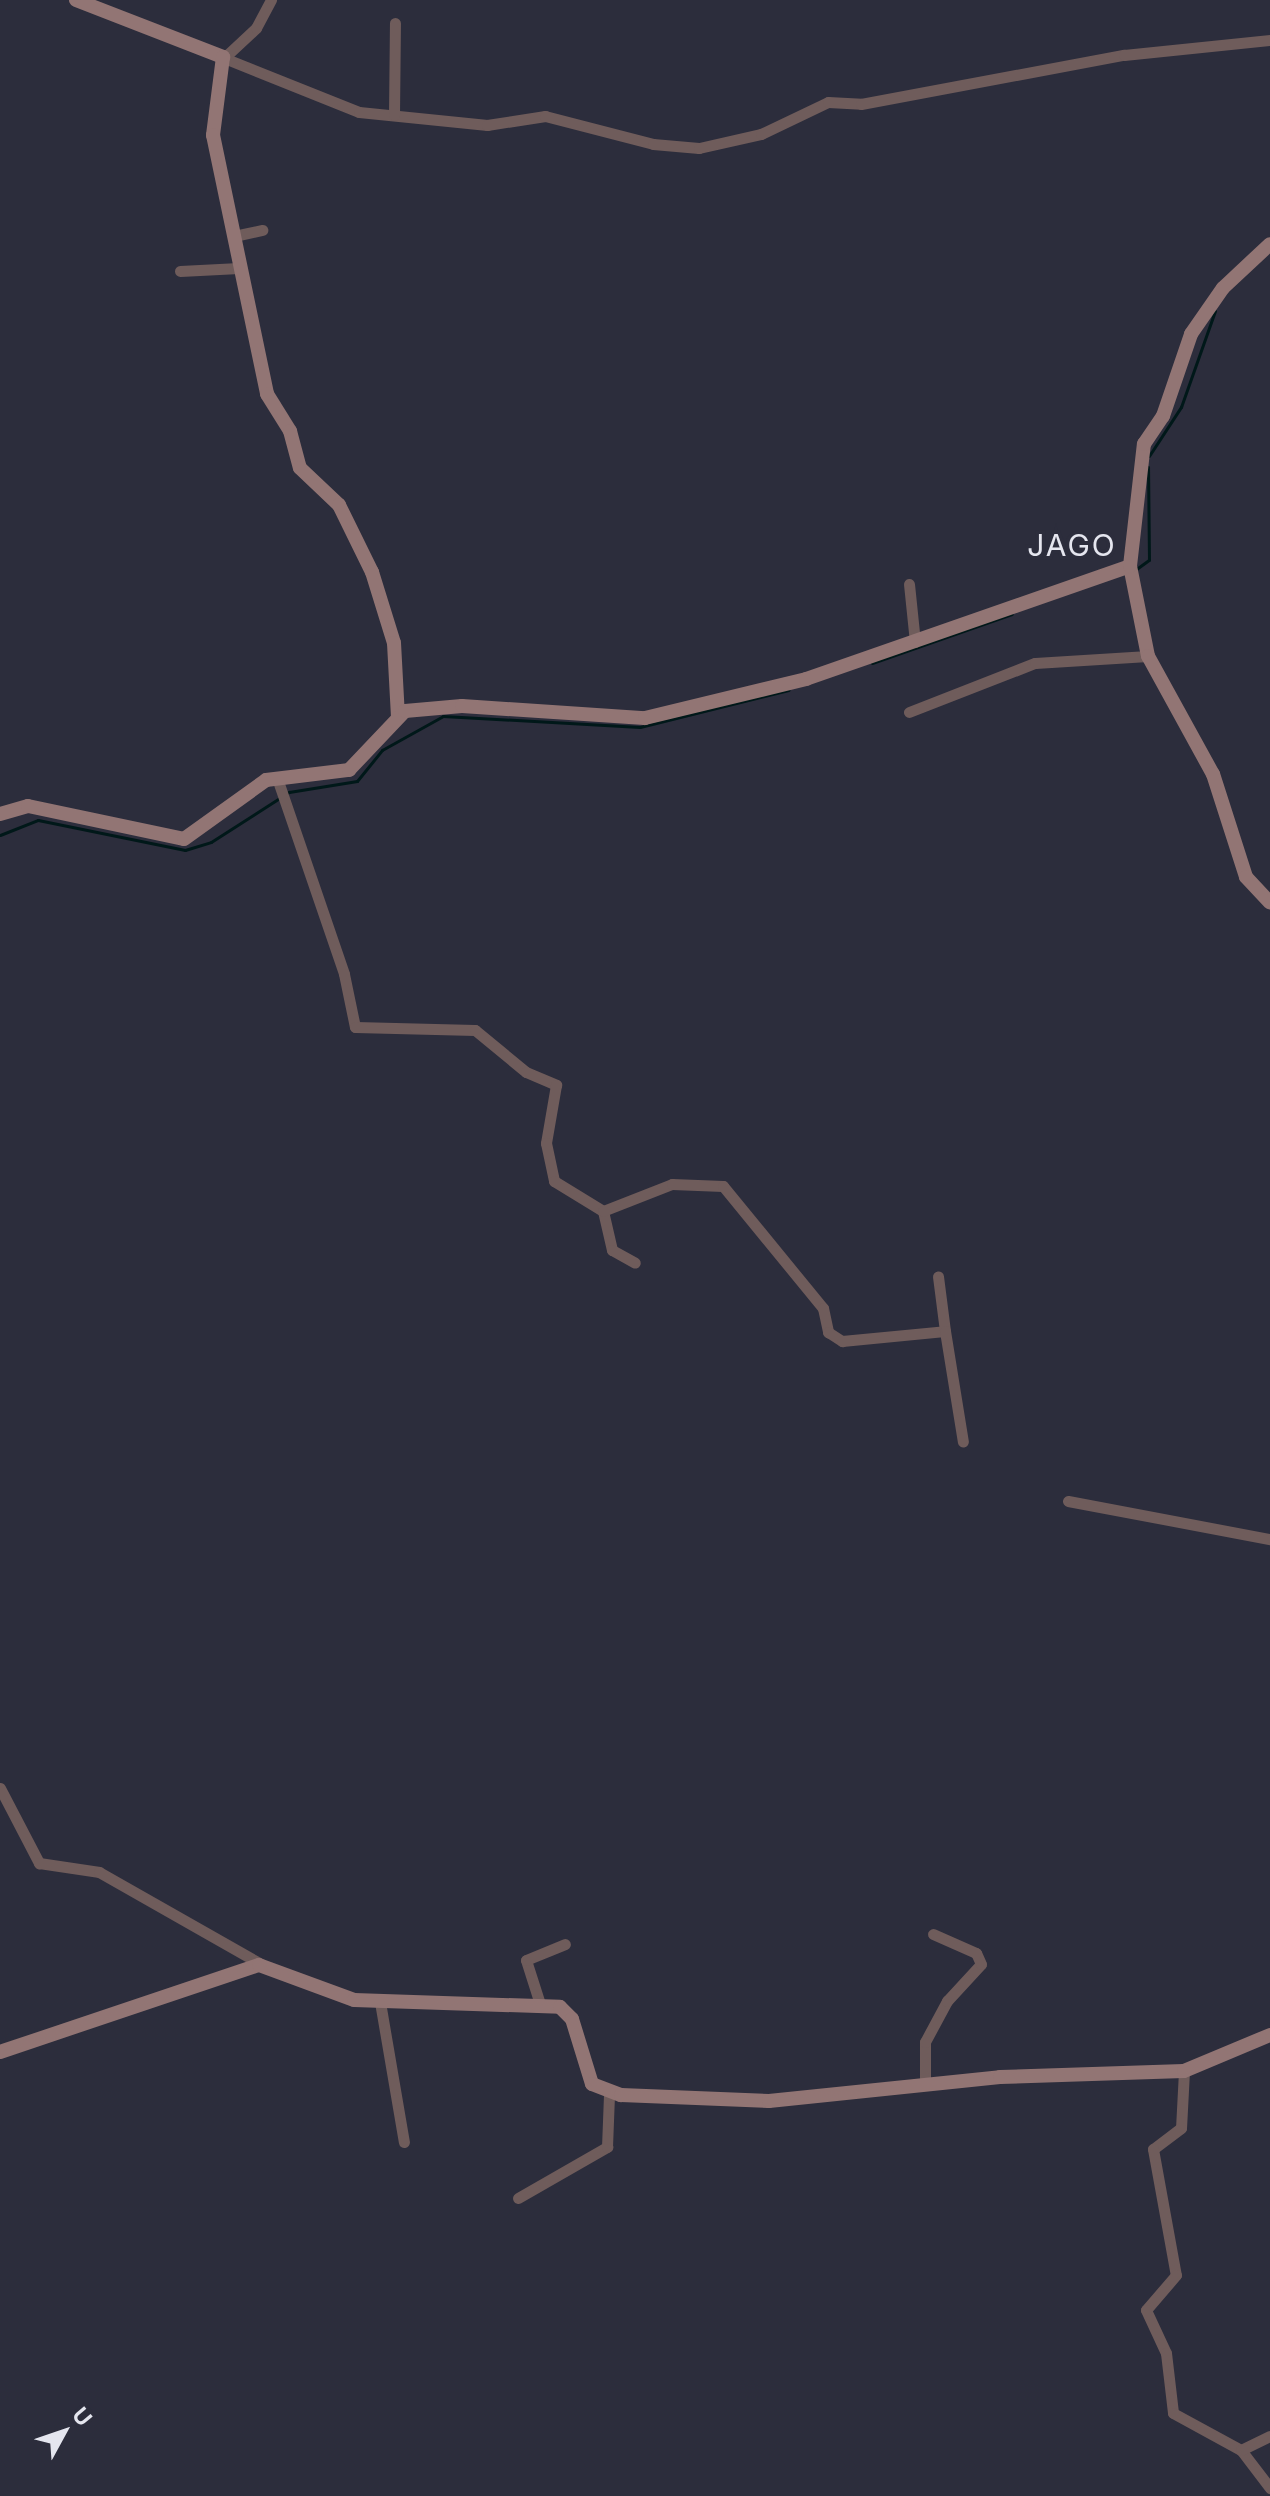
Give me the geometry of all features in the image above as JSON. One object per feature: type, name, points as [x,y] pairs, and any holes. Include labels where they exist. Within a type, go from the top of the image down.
[{"type":"street","points":[[76,0],[225,57],[315,98],[394,115],[487,125],[545,116],[653,144],[699,148],[761,134],[828,102],[861,104],[1124,55],[1270,40]]},
{"type":"street","points":[[271,0],[256,28],[225,57],[212,128],[267,394],[290,431],[306,478],[339,505],[372,572],[394,643],[398,716]]},
{"type":"street","points":[[394,115],[395,23]]},
{"type":"street","points":[[234,236],[262,230]]},
{"type":"street","points":[[1269,901],[1246,877],[1213,774],[1148,656],[1130,570],[1144,444],[1163,416],[1191,334],[1223,288],[1270,244]]},
{"type":"street","points":[[180,271],[239,268]]},
{"type":"street","points":[[0,814],[28,806],[184,839],[278,781],[349,770],[398,716],[462,706],[645,718],[806,679],[1130,570]]},
{"type":"street","points":[[909,584],[915,642]]},
{"type":"street","points":[[909,712],[1035,663],[1148,656]]},
{"type":"street","points":[[278,781],[284,807],[344,974],[355,1027],[475,1030],[526,1072],[554,1083],[559,1097],[546,1143],[554,1181],[603,1211],[612,1250],[635,1263]]},
{"type":"street","points":[[603,1211],[672,1184],[714,1183],[750,1212],[826,1313],[836,1339],[945,1331]]},
{"type":"street","points":[[938,1276],[963,1442]]},
{"type":"street","points":[[1068,1501],[1270,1539]]},
{"type":"street","points":[[0,1788],[41,1864],[99,1872],[263,1965],[324,1994],[380,2002],[540,2004],[567,2012],[588,2078],[609,2094],[769,2101],[925,2083],[1184,2071],[1270,2035]]},
{"type":"street","points":[[925,2083],[925,2042],[947,2001],[981,1964],[976,1953],[933,1934]]},
{"type":"street","points":[[540,2004],[526,1960],[565,1944]]},
{"type":"street","points":[[0,2052],[263,1965]]},
{"type":"street","points":[[380,2002],[404,2142]]},
{"type":"street","points":[[1184,2071],[1181,2128],[1153,2149],[1176,2275],[1145,2305],[1166,2353],[1173,2413],[1241,2450],[1270,2488]]},
{"type":"street","points":[[518,2198],[607,2147],[609,2094]]},
{"type":"street","points":[[1241,2450],[1270,2436]]},
{"type":"waterway","points":[[1149,456],[1181,407],[1215,311]]},
{"type":"waterway","points":[[1135,570],[1149,560],[1148,467]]},
{"type":"waterway","points":[[872,663],[1012,614]]},
{"type":"waterway","points":[[0,835],[38,820],[185,850],[211,842],[289,792],[357,781],[382,750],[443,716],[640,727],[788,690]]},
{"type":"district","name":"JAGO","points":[[1072,545]]}]
